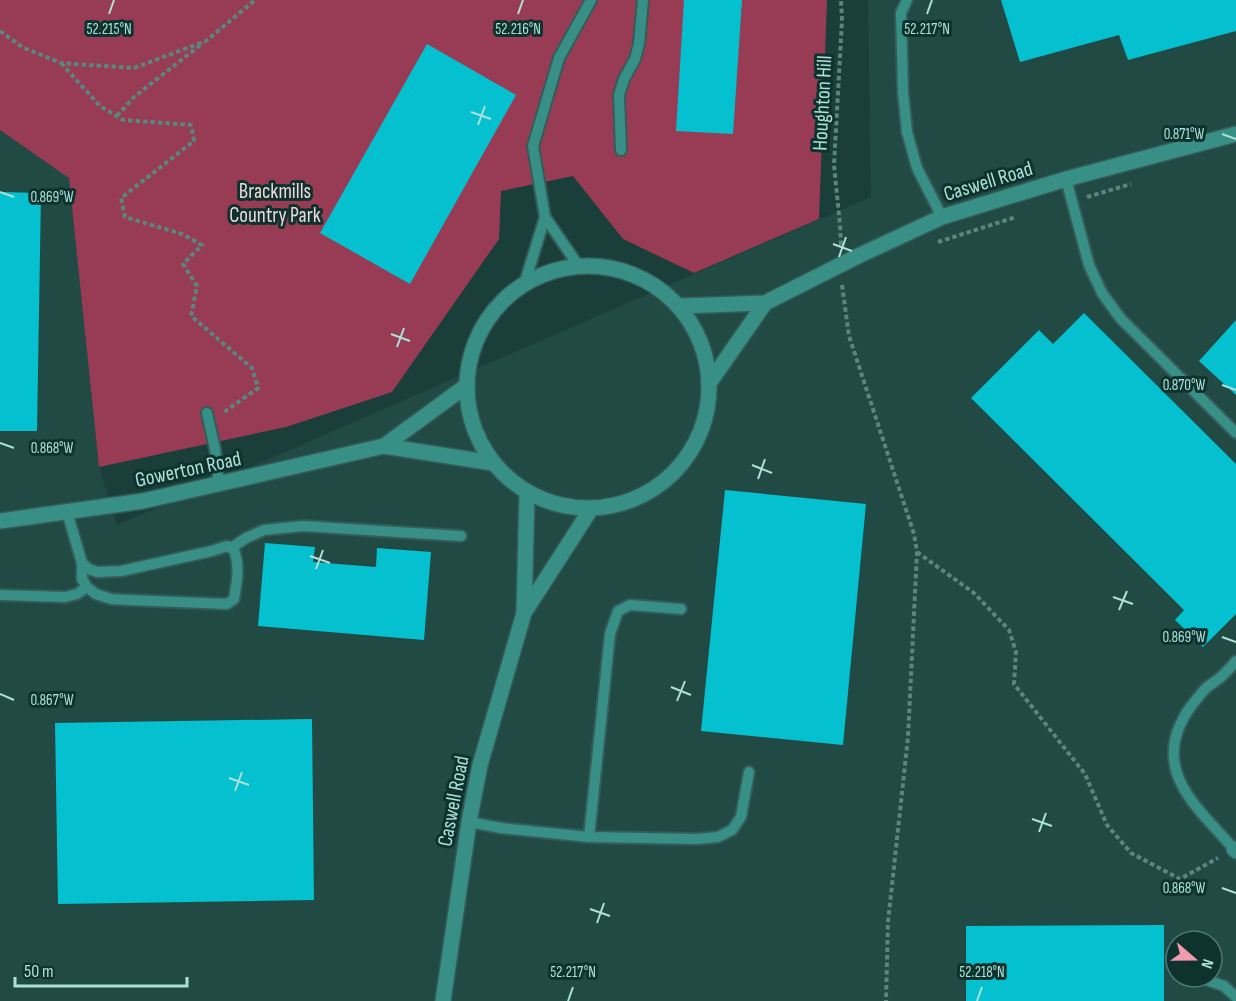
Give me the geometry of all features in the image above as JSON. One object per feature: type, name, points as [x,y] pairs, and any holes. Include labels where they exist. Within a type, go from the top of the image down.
[{"type":"street","name":"Caswell Road","points":[[680,306],[765,303],[942,217],[1066,179],[1236,134]]},
{"type":"street","points":[[578,265],[616,268],[651,282],[680,306],[702,342],[710,382],[705,421],[689,455],[662,483],[629,502],[591,509],[558,505],[527,492],[508,479],[493,463],[473,427],[466,386],[473,345],[494,309],[525,282],[551,270],[578,265]]},
{"type":"street","name":"Caswell Road","points":[[710,382],[765,303]]},
{"type":"street","name":"Gowerton Road","points":[[384,446],[466,386]]},
{"type":"street","name":"Gowerton Road","points":[[0,521],[143,501],[384,446],[493,463]]},
{"type":"street","name":"Caswell Road","points":[[443,1001],[469,822],[480,765],[524,613],[527,492]]},
{"type":"street","name":"Caswell Road","points":[[524,613],[591,509]]},
{"type":"lane","points":[[578,265],[545,217],[533,146],[559,58],[591,0]]},
{"type":"lane","points":[[621,150],[619,95],[639,45],[642,0]]},
{"type":"lane","points":[[907,0],[901,13],[903,92],[907,132],[917,168],[942,217]]},
{"type":"lane","points":[[1066,179],[1089,265],[1102,293],[1121,319],[1236,433]]},
{"type":"lane","points":[[525,282],[545,217]]},
{"type":"lane","points":[[207,417],[215,449],[219,484]]},
{"type":"lane","points":[[68,512],[82,563],[82,579],[87,587],[96,594],[111,599],[227,604],[234,598],[237,583],[238,561],[234,550],[227,546],[121,571],[97,572],[82,563]]},
{"type":"lane","points":[[231,548],[264,530],[303,526],[461,536]]},
{"type":"lane","points":[[0,595],[66,597],[77,594],[87,587]]},
{"type":"lane","points":[[589,837],[610,634],[618,611],[630,605],[681,609]]},
{"type":"lane","points":[[1235,850],[1189,797],[1178,779],[1173,756],[1174,738],[1183,717],[1207,687],[1236,661]]},
{"type":"lane","points":[[469,822],[501,828],[589,837],[697,839],[718,837],[732,830],[741,816],[749,772]]},
{"type":"lane","points":[[1224,986],[1236,997]]},
{"type":"path","points":[[117,116],[134,97],[255,0]]},
{"type":"path","name":"Houghton Hill","points":[[838,208],[834,165],[842,0]]},
{"type":"path","points":[[0,31],[22,47],[61,63],[134,68],[206,41]]},
{"type":"path","points":[[61,63],[100,106],[123,120],[191,125],[194,141],[121,198],[125,217],[182,234],[202,245],[183,264],[197,286],[190,316],[252,368],[258,388],[218,416],[207,417]]},
{"type":"path","points":[[1072,201],[1140,181]]},
{"type":"path","points":[[928,247],[1022,215]]},
{"type":"path","points":[[852,282],[842,286],[849,336],[914,534],[917,552],[908,737],[888,922],[886,1001]]},
{"type":"path","points":[[917,552],[974,593],[1009,630],[1016,652],[1014,684],[1085,774],[1107,825],[1131,853],[1179,879],[1235,850]]},
{"type":"shaded area","points":[[868,0],[1236,0],[1236,1001],[0,1001],[0,130],[69,177],[99,467],[117,525],[871,197]]},
{"type":"green space","name":"Brackmills Country Park","points":[[0,0],[827,0],[819,219],[694,273],[623,239],[573,176],[501,191],[499,239],[392,392],[286,427],[99,467],[69,178],[0,130]]},
{"type":"building","points":[[684,0],[742,0],[733,134],[676,131]]},
{"type":"building","points":[[1001,0],[1236,0],[1236,31],[1128,60],[1119,35],[1020,62]]},
{"type":"building","points":[[427,44],[516,95],[410,284],[320,233]]},
{"type":"building","points":[[0,192],[41,193],[37,431],[0,431]]},
{"type":"building","points":[[1084,313],[1236,464],[1236,614],[1203,647],[1175,620],[1184,610],[971,398],[1039,330],[1053,344]]},
{"type":"building","points":[[1236,320],[1236,395],[1199,361]]},
{"type":"building","points":[[725,490],[866,504],[843,745],[701,731]]},
{"type":"building","points":[[265,543],[315,547],[313,562],[376,567],[377,548],[431,552],[424,640],[258,626]]},
{"type":"building","points":[[312,719],[314,900],[58,904],[55,723]]},
{"type":"building","points":[[1164,925],[1164,1001],[966,1001],[966,926]]}]
